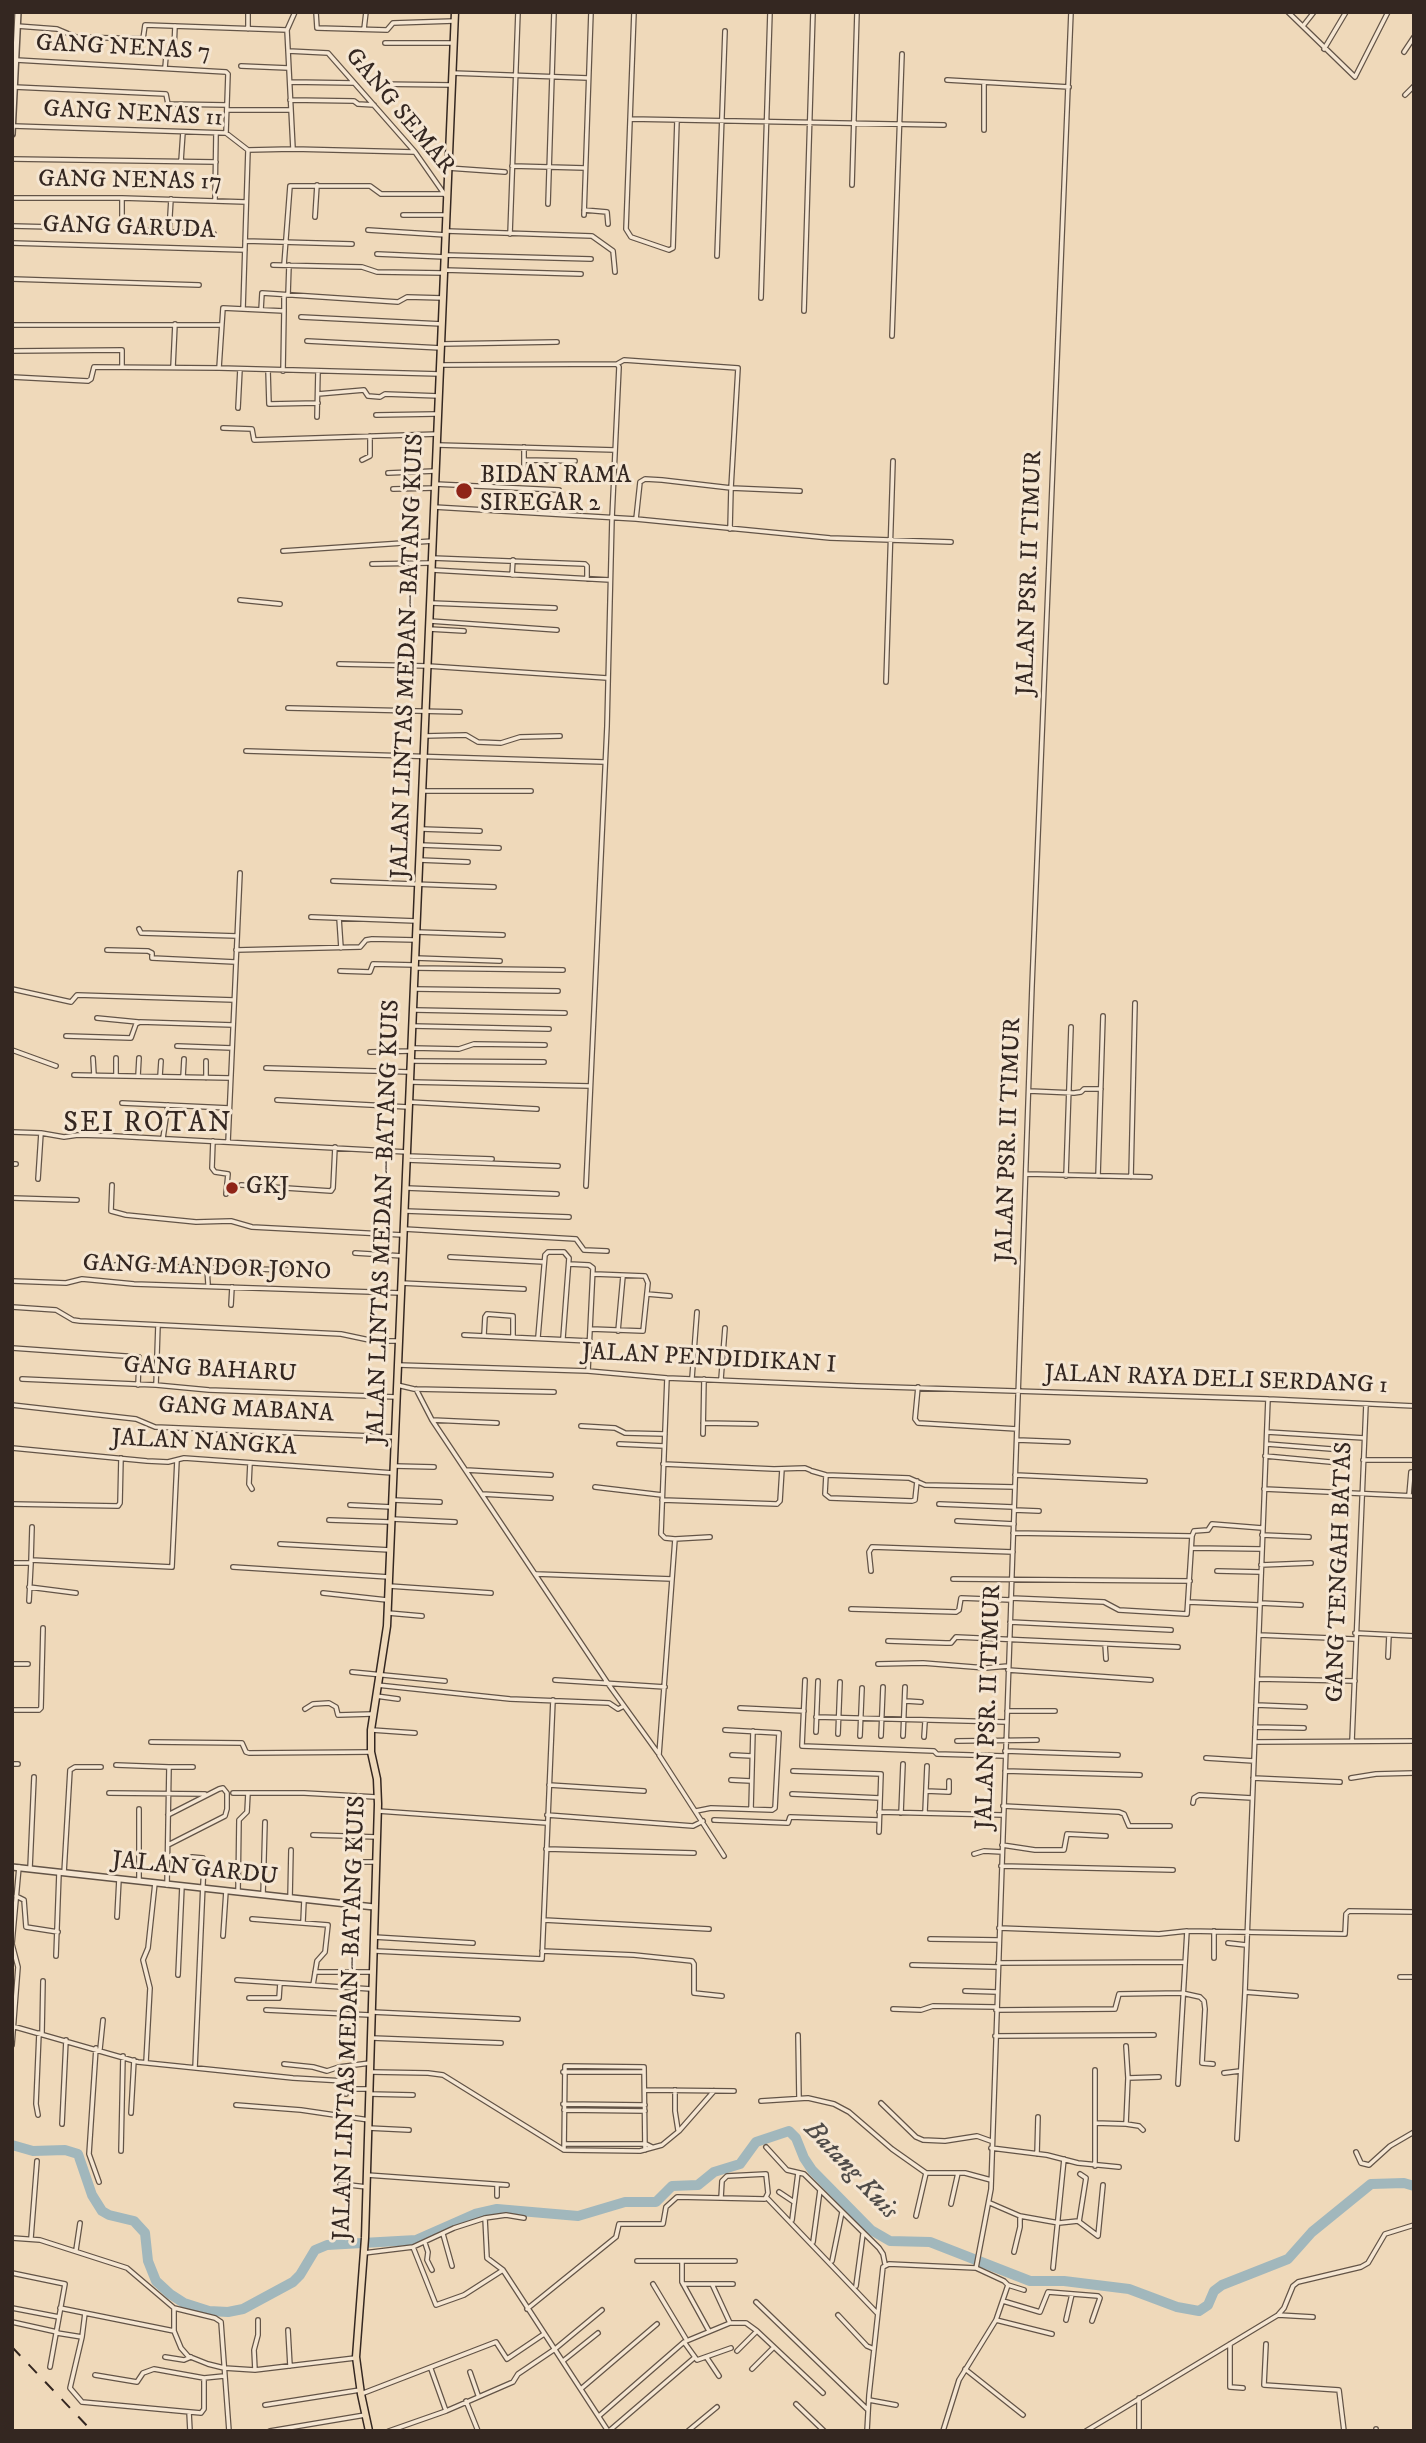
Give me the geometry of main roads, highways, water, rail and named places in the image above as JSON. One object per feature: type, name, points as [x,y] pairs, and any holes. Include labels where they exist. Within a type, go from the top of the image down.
[{"type":"highway","name":"JALAN LINTAS MEDAN–BATANG KUIS","points":[[369,2431],[360,2392],[356,2357],[365,2238],[378,1811],[371,1730],[387,1638],[454,12]]},
{"type":"waterway","name":"Batang Kuis","points":[[12,2145],[33,2151],[65,2150],[78,2154],[92,2195],[102,2211],[134,2221],[145,2233],[148,2261],[156,2281],[184,2303],[209,2311],[228,2312],[243,2309],[293,2282],[315,2250],[327,2245],[416,2240],[475,2214],[497,2209],[578,2216],[625,2202],[656,2202],[672,2186],[698,2185],[714,2172],[740,2164],[756,2142],[789,2131],[796,2138],[812,2170],[871,2230],[890,2241],[930,2242],[1030,2281],[1064,2281],[1129,2289],[1177,2307],[1199,2311],[1208,2305],[1214,2291],[1222,2285],[1288,2259],[1312,2232],[1371,2184],[1404,2183],[1414,2186]]},
{"type":"railway","points":[[12,2347],[92,2431]]},
{"type":"place","name":"BIDAN RAMA SIREGAR 2","points":[[464,491]]},
{"type":"place","name":"GKJ","points":[[232,1188]]},
{"type":"district","name":"SEI ROTAN","points":[[148,1125]]}]
